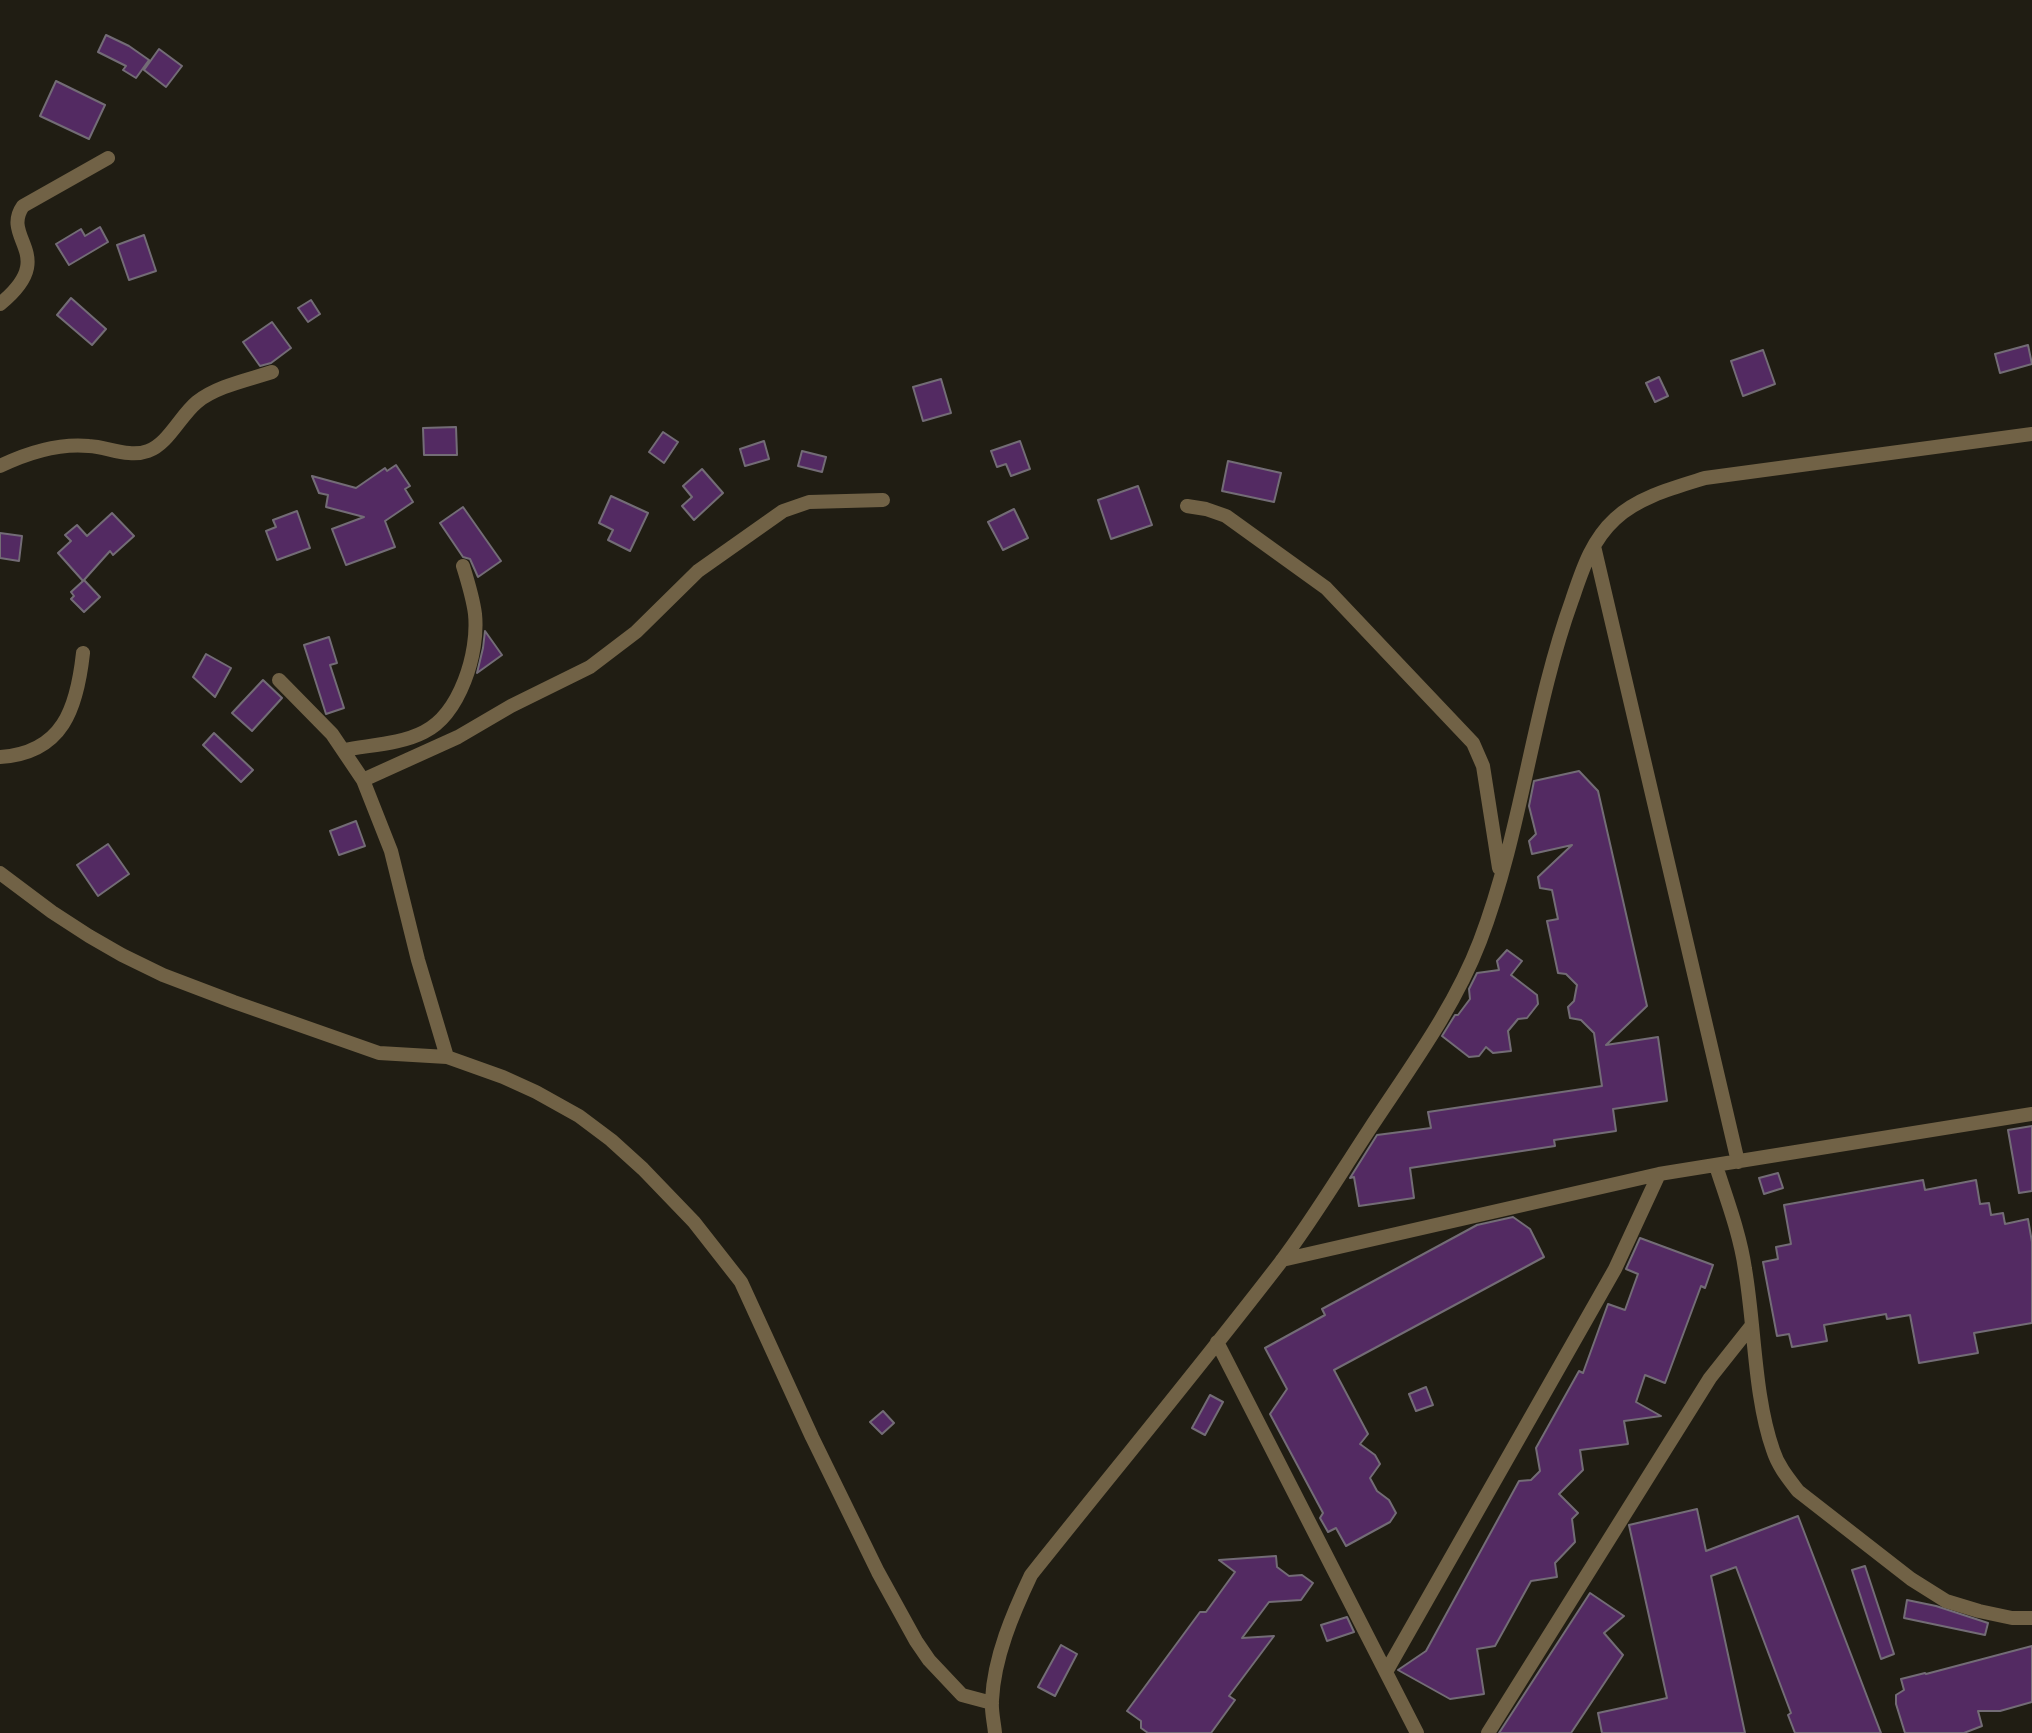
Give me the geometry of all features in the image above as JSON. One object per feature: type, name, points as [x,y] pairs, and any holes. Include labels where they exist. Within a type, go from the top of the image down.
[{"type":"street","points":[[0,304],[29,269],[28,257],[17,225],[23,206],[108,158]]},
{"type":"street","points":[[0,466],[30,453],[57,447],[86,445],[125,452],[149,451],[158,446],[200,399],[272,372]]},
{"type":"street","points":[[995,1733],[992,1703],[995,1675],[1008,1629],[1031,1575],[1282,1260],[1429,1039],[1480,942],[1501,876],[1554,649],[1587,559],[1616,517],[1672,489],[1705,478],[2032,434]]},
{"type":"street","points":[[363,780],[458,737],[511,705],[590,667],[636,632],[698,571],[783,511],[809,502],[884,500]]},
{"type":"street","points":[[1187,506],[1206,509],[1232,520],[1326,589],[1473,744],[1483,766],[1501,876]]},
{"type":"street","points":[[1594,546],[1738,1162]]},
{"type":"street","points":[[344,750],[405,739],[422,733],[439,723],[450,711],[465,678],[475,632],[475,613],[463,566]]},
{"type":"street","points":[[0,757],[16,756],[38,749],[59,729],[77,696],[83,653]]},
{"type":"street","points":[[279,680],[344,750],[363,780],[391,850],[418,960],[447,1058]]},
{"type":"street","points":[[0,873],[89,936],[163,975],[379,1053],[447,1058],[503,1077],[579,1116],[611,1140],[643,1169],[710,1241],[741,1282],[812,1437],[878,1572],[916,1641],[929,1660],[962,1695],[992,1703]]},
{"type":"street","points":[[1282,1260],[1659,1174],[2032,1114]]},
{"type":"street","points":[[1716,1166],[1739,1237],[1766,1424],[1773,1452],[1784,1474],[1798,1491],[1911,1579],[1946,1601],[2012,1618],[2032,1618]]},
{"type":"street","points":[[1386,1672],[1615,1269],[1659,1174]]},
{"type":"street","points":[[1488,1733],[1710,1378],[1752,1325]]},
{"type":"street","points":[[1217,1342],[1417,1733]]},
{"type":"building","points":[[106,35],[149,60],[136,78],[123,70],[126,66],[98,52]]},
{"type":"building","points":[[159,49],[182,66],[166,87],[144,70]]},
{"type":"building","points":[[56,81],[105,105],[89,139],[40,116]]},
{"type":"building","points":[[100,227],[108,242],[69,265],[56,244],[81,229],[85,236]]},
{"type":"building","points":[[144,235],[156,271],[129,280],[117,245]]},
{"type":"building","points":[[71,298],[106,329],[92,345],[57,315]]},
{"type":"building","points":[[311,300],[320,314],[308,322],[298,308]]},
{"type":"building","points":[[272,322],[291,348],[271,363],[260,366],[243,342]]},
{"type":"building","points":[[2028,345],[2032,364],[2000,373],[1995,354]]},
{"type":"building","points":[[1763,350],[1775,384],[1743,396],[1731,361]]},
{"type":"building","points":[[1659,377],[1668,396],[1655,402],[1646,383]]},
{"type":"building","points":[[941,379],[951,413],[923,421],[913,387]]},
{"type":"building","points":[[456,427],[457,455],[424,455],[423,428]]},
{"type":"building","points":[[663,432],[678,442],[664,463],[649,452]]},
{"type":"building","points":[[764,441],[769,459],[745,466],[740,449]]},
{"type":"building","points":[[1020,441],[1030,469],[1011,476],[1006,464],[997,467],[991,451]]},
{"type":"building","points":[[802,451],[826,457],[822,472],[798,466]]},
{"type":"building","points":[[1228,461],[1281,473],[1274,502],[1222,491]]},
{"type":"building","points":[[396,465],[410,486],[405,489],[413,502],[385,521],[395,547],[346,565],[332,529],[364,517],[326,507],[328,495],[319,493],[312,476],[356,488],[385,468],[387,471]]},
{"type":"building","points":[[702,469],[723,493],[694,520],[682,506],[692,497],[683,486]]},
{"type":"building","points":[[1138,486],[1152,525],[1111,539],[1098,500]]},
{"type":"building","points":[[611,496],[648,513],[630,551],[608,540],[613,530],[599,523]]},
{"type":"building","points":[[463,507],[501,561],[478,577],[470,559],[463,557],[440,523]]},
{"type":"building","points":[[1014,509],[1028,538],[1003,550],[988,522]]},
{"type":"building","points":[[297,511],[310,548],[277,560],[266,531],[276,527],[273,520]]},
{"type":"building","points":[[112,513],[134,536],[113,555],[110,551],[84,580],[100,597],[84,612],[71,599],[74,596],[71,592],[83,581],[58,553],[71,541],[65,535],[77,525],[87,536]]},
{"type":"building","points":[[0,533],[22,536],[19,561],[0,558]]},
{"type":"building","points":[[485,631],[502,655],[477,673],[483,648]]},
{"type":"building","points":[[329,637],[337,663],[330,665],[344,708],[326,714],[304,645]]},
{"type":"building","points":[[206,654],[231,668],[215,697],[193,677]]},
{"type":"building","points":[[263,680],[282,698],[252,731],[232,713]]},
{"type":"building","points":[[214,733],[253,770],[241,782],[203,745]]},
{"type":"building","points":[[1579,771],[1598,791],[1647,1006],[1606,1045],[1658,1037],[1667,1101],[1613,1109],[1616,1131],[1554,1140],[1555,1146],[1410,1168],[1414,1198],[1359,1206],[1354,1177],[1350,1178],[1377,1135],[1431,1128],[1428,1112],[1602,1086],[1594,1033],[1581,1020],[1570,1018],[1568,1007],[1574,1001],[1577,985],[1566,974],[1558,973],[1547,921],[1558,919],[1552,890],[1540,888],[1538,877],[1572,845],[1532,854],[1529,841],[1536,834],[1529,806],[1534,781]]},
{"type":"building","points":[[356,821],[365,846],[339,855],[330,831]]},
{"type":"building","points":[[108,844],[129,874],[98,896],[77,865]]},
{"type":"building","points":[[1507,950],[1522,961],[1511,975],[1537,995],[1538,1004],[1527,1018],[1518,1019],[1508,1031],[1511,1051],[1493,1053],[1486,1047],[1479,1056],[1469,1057],[1442,1036],[1455,1015],[1458,1015],[1470,999],[1469,989],[1477,973],[1499,970],[1497,961]]},
{"type":"building","points":[[2032,1126],[2032,1191],[2019,1193],[2008,1130]]},
{"type":"building","points":[[1778,1173],[1783,1188],[1764,1194],[1759,1178]]},
{"type":"building","points":[[1923,1180],[1925,1190],[1976,1180],[1980,1204],[1989,1203],[1991,1215],[2003,1213],[2005,1224],[2028,1219],[2032,1242],[2032,1323],[1974,1333],[1978,1353],[1919,1363],[1910,1315],[1887,1319],[1886,1314],[1824,1325],[1827,1341],[1792,1347],[1789,1334],[1777,1336],[1763,1262],[1778,1259],[1776,1247],[1791,1244],[1784,1205]]},
{"type":"building","points":[[1513,1217],[1530,1229],[1544,1257],[1334,1370],[1368,1434],[1360,1444],[1375,1455],[1380,1464],[1370,1478],[1377,1491],[1389,1500],[1396,1513],[1390,1522],[1346,1546],[1336,1528],[1328,1532],[1320,1518],[1323,1513],[1270,1414],[1287,1389],[1265,1348],[1325,1315],[1322,1309],[1477,1225]]},
{"type":"building","points":[[1640,1238],[1713,1265],[1705,1288],[1701,1286],[1665,1383],[1645,1375],[1636,1402],[1661,1416],[1624,1421],[1628,1444],[1580,1450],[1583,1470],[1559,1494],[1578,1513],[1572,1519],[1575,1542],[1555,1563],[1557,1577],[1531,1581],[1495,1646],[1477,1649],[1484,1694],[1450,1699],[1398,1670],[1426,1651],[1519,1481],[1531,1480],[1540,1471],[1536,1448],[1579,1371],[1583,1373],[1608,1304],[1625,1310],[1638,1274],[1626,1269]]},
{"type":"building","points":[[1426,1387],[1433,1405],[1416,1411],[1409,1394]]},
{"type":"building","points":[[1210,1395],[1223,1402],[1205,1435],[1192,1428]]},
{"type":"building","points":[[883,1411],[894,1423],[882,1434],[870,1422]]},
{"type":"building","points":[[1697,1509],[1706,1551],[1798,1516],[1881,1733],[1795,1733],[1788,1715],[1791,1713],[1736,1567],[1711,1576],[1745,1733],[1602,1733],[1598,1713],[1667,1698],[1629,1525]]},
{"type":"building","points":[[1276,1556],[1277,1567],[1289,1576],[1302,1575],[1313,1583],[1301,1600],[1269,1602],[1242,1638],[1274,1636],[1229,1696],[1235,1700],[1211,1733],[1148,1733],[1141,1728],[1141,1721],[1127,1711],[1200,1612],[1206,1612],[1235,1572],[1219,1560]]},
{"type":"building","points":[[1865,1566],[1894,1654],[1881,1659],[1852,1570]]},
{"type":"building","points":[[1590,1593],[1624,1616],[1604,1633],[1623,1655],[1571,1733],[1499,1733]]},
{"type":"building","points":[[1907,1600],[1936,1606],[1988,1623],[1985,1635],[1904,1618]]},
{"type":"building","points":[[1347,1617],[1354,1632],[1327,1641],[1321,1625]]},
{"type":"building","points":[[1061,1645],[1077,1654],[1055,1696],[1038,1687]]},
{"type":"building","points":[[2032,1646],[2032,1702],[2000,1711],[1978,1711],[1982,1726],[1964,1733],[1905,1733],[1896,1704],[1896,1695],[1904,1690],[1901,1679]]}]
